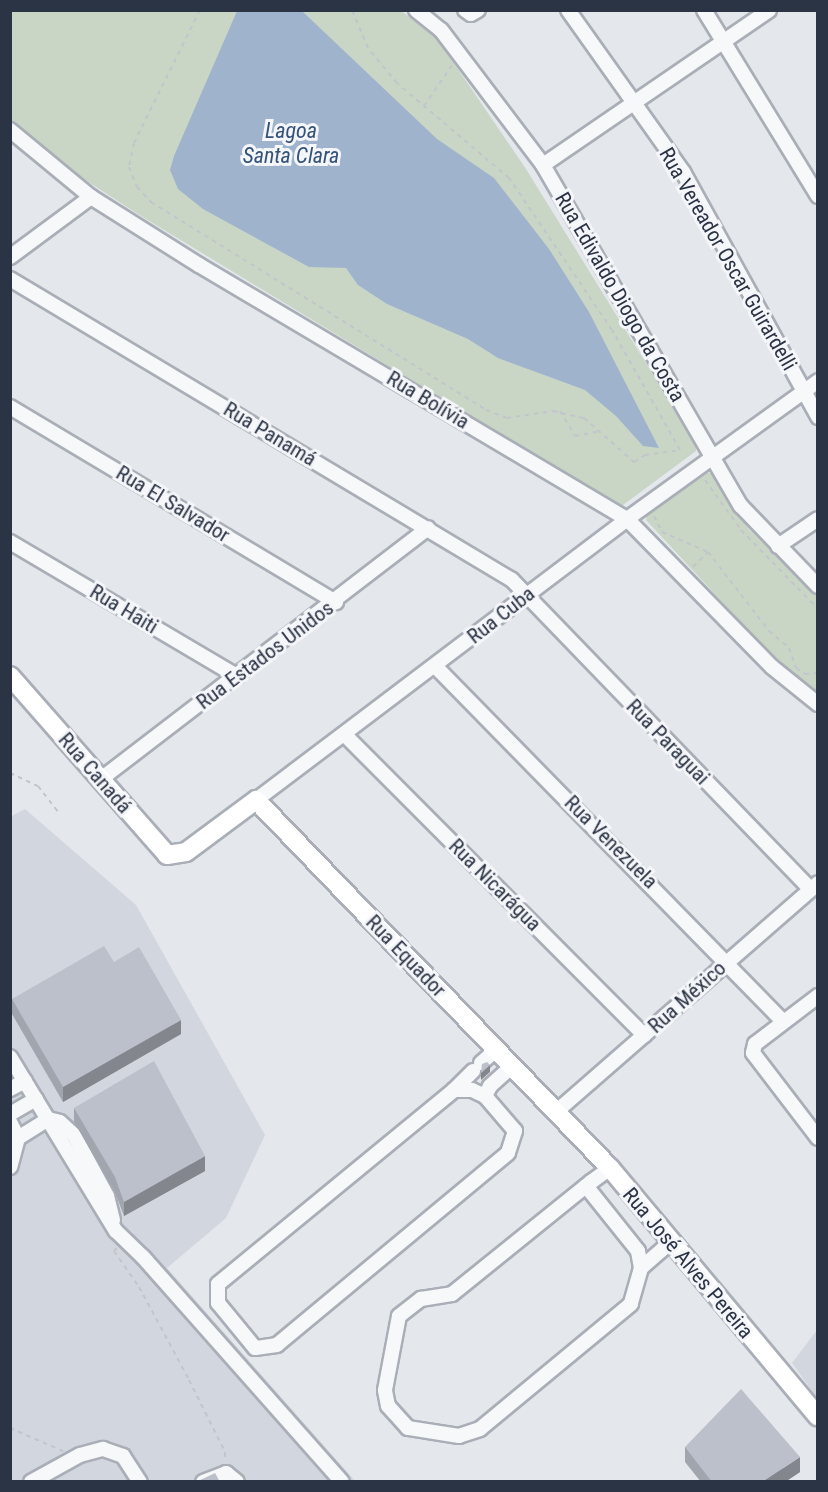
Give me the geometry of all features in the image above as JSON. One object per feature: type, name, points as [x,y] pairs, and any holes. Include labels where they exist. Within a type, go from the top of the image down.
[{"type":"main road","name":"Rua Canadá","points":[[10,676],[160,850],[168,855],[186,852]]},
{"type":"main road","name":"Rua Cuba","points":[[186,852],[256,800]]},
{"type":"main road","name":"Rua Equador","points":[[256,800],[557,1111]]},
{"type":"main road","name":"Rua José Alves Pereira","points":[[557,1111],[610,1168],[670,1244],[818,1417]]},
{"type":"street","name":"Rua Edivaldo Diogo da Costa","points":[[416,10],[441,30],[543,165],[741,506],[818,586]]},
{"type":"street","points":[[465,10],[471,14],[478,10]]},
{"type":"street","name":"Rua Vereador Oscar Guirardelli","points":[[568,10],[683,172],[818,417]]},
{"type":"street","points":[[704,10],[726,41],[818,196]]},
{"type":"street","points":[[543,165],[769,10]]},
{"type":"street","name":"Rua Bolívia","points":[[10,130],[91,197],[199,265],[627,519],[772,667],[818,704]]},
{"type":"street","points":[[10,257],[91,197]]},
{"type":"street","name":"Rua Panamá","points":[[10,279],[428,528],[512,580],[525,595]]},
{"type":"street","name":"Rua Cuba","points":[[256,800],[436,666],[525,595],[818,381]]},
{"type":"street","name":"Rua El Salvador","points":[[10,407],[336,602]]},
{"type":"street","points":[[778,546],[818,519]]},
{"type":"street","name":"Rua Estados Unidos","points":[[100,779],[336,602],[428,528]]},
{"type":"street","name":"Rua Haiti","points":[[10,542],[237,676]]},
{"type":"street","name":"Rua Paraguai","points":[[525,595],[814,886]]},
{"type":"street","name":"Rua Venezuela","points":[[436,666],[728,960],[783,1020]]},
{"type":"street","name":"Rua Nicarágua","points":[[345,735],[645,1035]]},
{"type":"street","name":"Rua México","points":[[557,1111],[814,886]]},
{"type":"street","points":[[818,996],[783,1020],[755,1044],[753,1053],[818,1138]]},
{"type":"street","points":[[454,1090],[472,1090],[485,1096],[515,1131],[515,1142],[508,1153],[277,1345],[255,1348],[218,1303],[218,1284],[454,1090],[496,1049]]},
{"type":"street","points":[[10,1057],[120,1235],[143,1257],[342,1482]]},
{"type":"street","points":[[485,1096],[490,1086],[512,1066]]},
{"type":"street","points":[[10,1089],[25,1081]]},
{"type":"street","points":[[10,1114],[36,1099]]},
{"type":"street","points":[[18,1138],[48,1119]]},
{"type":"street","points":[[10,1122],[18,1138],[10,1167]]},
{"type":"street","points":[[586,1186],[638,1251],[641,1268],[631,1304],[480,1430],[459,1436],[414,1431],[388,1406],[385,1390],[399,1316],[421,1299],[452,1294],[586,1186],[610,1168]]},
{"type":"street","points":[[641,1268],[670,1244]]},
{"type":"street","points":[[31,1482],[80,1455],[103,1449],[115,1451],[129,1463],[140,1482]]},
{"type":"street","points":[[203,1482],[231,1477]]},
{"type":"path","points":[[200,10],[134,143],[129,167],[137,187],[151,202],[486,410],[507,418],[560,411],[584,418],[602,431],[634,462],[645,455],[680,450],[612,330],[509,177],[423,107],[373,55],[352,10]]},
{"type":"path","points":[[423,107],[460,54]]},
{"type":"path","points":[[560,411],[578,441]]},
{"type":"path","points":[[575,436],[602,431]]},
{"type":"path","points":[[699,481],[708,481],[741,530],[818,609]]},
{"type":"path","points":[[659,512],[654,520],[662,531],[708,552],[769,631],[789,648],[796,668],[806,674],[818,673]]},
{"type":"path","points":[[693,567],[708,552]]},
{"type":"path","points":[[10,773],[38,786],[59,813]]},
{"type":"path","points":[[120,1235],[114,1251],[139,1287],[189,1380],[225,1452],[231,1477]]},
{"type":"path","points":[[10,1428],[46,1447],[80,1455]]},
{"type":"shaded area","points":[[25,809],[136,905],[265,1135],[226,1218],[167,1268],[355,1481],[11,1481],[10,817]]},
{"type":"shaded area","points":[[817,1330],[817,1398],[792,1363]]},
{"type":"green space","points":[[10,11],[401,11],[434,34],[526,169],[696,444],[696,451],[623,505],[618,505],[141,216],[70,170],[11,123]]},
{"type":"green space","points":[[701,473],[712,473],[748,528],[817,596],[817,694],[763,646],[646,520],[647,513]]},
{"type":"water","name":"Lagoa Santa Clara","points":[[237,11],[302,11],[437,139],[494,178],[549,249],[589,312],[659,448],[643,446],[616,416],[585,390],[498,358],[468,339],[387,304],[358,285],[346,268],[309,267],[203,209],[178,189],[170,170],[174,156]]},
{"type":"building","points":[[104,946],[114,962],[139,947],[181,1020],[63,1087],[12,999]]},
{"type":"building","points":[[154,1061],[205,1156],[124,1202],[115,1177],[74,1108]]},
{"type":"building","points":[[487,1062],[490,1065],[481,1073],[482,1064]]},
{"type":"building","points":[[741,1389],[800,1457],[762,1482],[712,1482],[685,1447]]},
{"type":"building","points":[[215,1473],[220,1482],[196,1482]]}]
